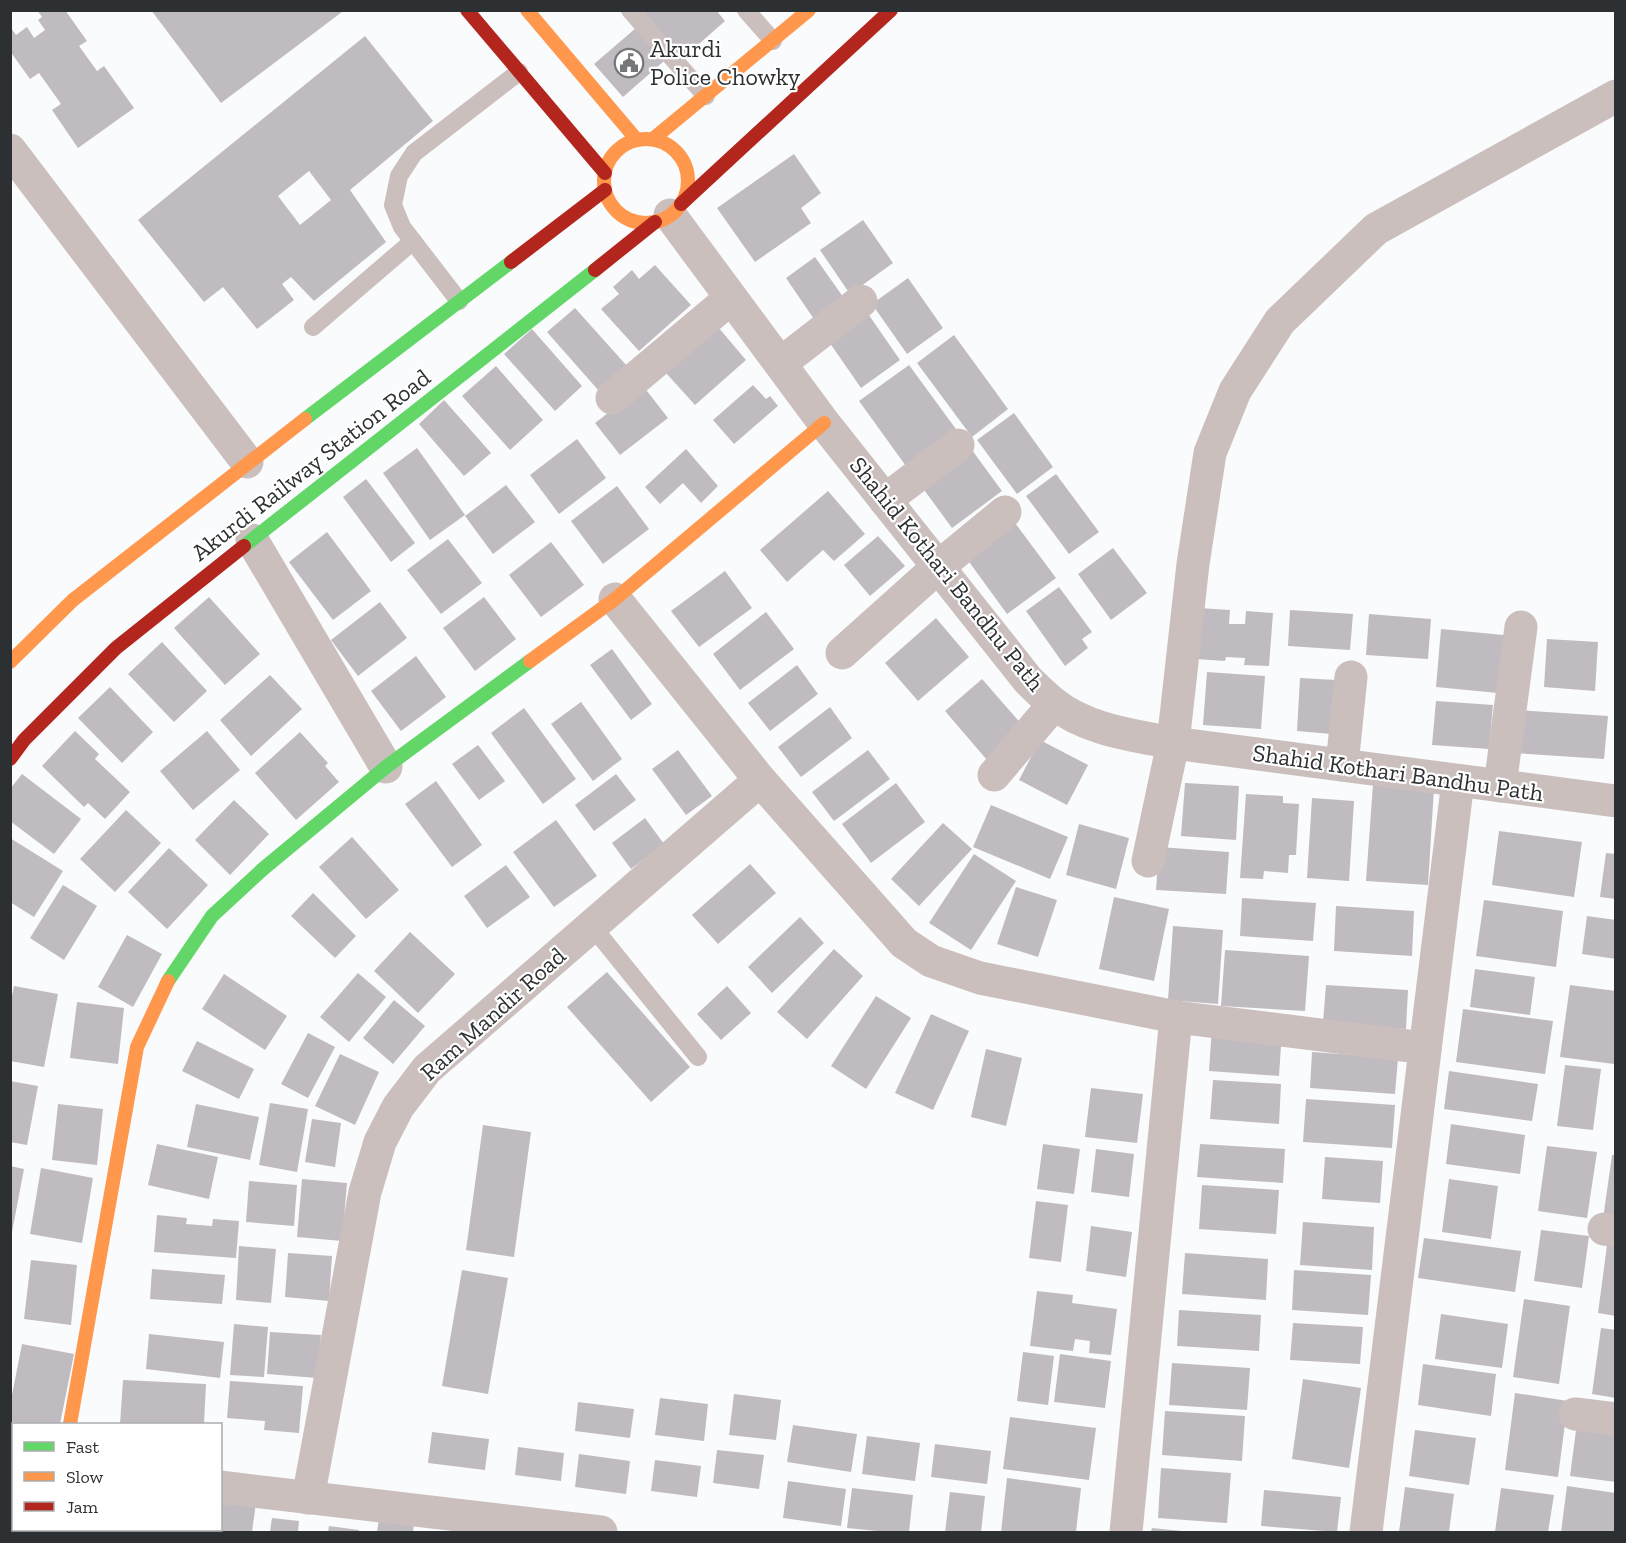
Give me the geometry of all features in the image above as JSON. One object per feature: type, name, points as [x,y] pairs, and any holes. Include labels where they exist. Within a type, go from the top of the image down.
[{"type":"main road","points":[[467,10],[605,173]]},
{"type":"main road","points":[[527,10],[637,140]]},
{"type":"main road","points":[[653,139],[809,10]]},
{"type":"main road","name":"Akurdi Railway Station Road","points":[[10,759],[24,740],[116,648],[668,213],[891,10]]},
{"type":"main road","points":[[653,139],[668,145],[684,164],[687,172],[687,188],[668,213],[639,222],[623,216],[612,205],[605,190],[605,173],[616,151],[629,142],[637,140],[653,139]]},
{"type":"main road","name":"Akurdi Railway Station Road","points":[[10,662],[74,600],[247,462],[605,190]]},
{"type":"main road","points":[[70,1423],[137,1047],[171,975],[212,916],[263,869],[386,767],[615,599],[824,423]]},
{"type":"street","points":[[1148,861],[1173,743],[1193,564],[1210,453],[1235,391],[1280,321],[1376,229],[1616,96]]},
{"type":"street","points":[[10,150],[247,462]]},
{"type":"street","name":"Shahid Kothari Bandhu Path","points":[[668,213],[824,423],[1028,680],[1054,704],[1080,720],[1108,730],[1173,743],[1616,801]]},
{"type":"street","points":[[612,398],[731,298]]},
{"type":"street","points":[[781,363],[861,301]]},
{"type":"street","points":[[885,500],[958,445]]},
{"type":"street","points":[[842,653],[938,567],[1005,512]]},
{"type":"street","points":[[252,540],[386,767]]},
{"type":"street","points":[[615,599],[760,780],[904,943],[931,961],[980,978],[1176,1017],[1425,1048]]},
{"type":"street","points":[[1500,786],[1521,627]]},
{"type":"street","points":[[1342,765],[1350,677]]},
{"type":"street","points":[[994,776],[1054,704]]},
{"type":"street","name":"Ram Mandir Road","points":[[308,1498],[366,1192],[380,1142],[398,1107],[427,1069],[760,780]]},
{"type":"street","points":[[1366,1533],[1458,781]]},
{"type":"street","points":[[1126,1533],[1176,1017]]},
{"type":"street","points":[[1575,1414],[1616,1419]]},
{"type":"street","points":[[222,1487],[601,1533]]},
{"type":"lane","points":[[630,10],[706,96]]},
{"type":"lane","points":[[746,10],[773,41]]},
{"type":"lane","points":[[459,301],[402,227],[393,205],[399,176],[414,153],[519,72]]},
{"type":"lane","points":[[313,327],[413,241]]},
{"type":"lane","points":[[592,926],[698,1057]]},
{"type":"building","points":[[37,10],[65,10],[87,41],[79,46],[97,71],[104,66],[134,108],[78,148],[52,110],[61,104],[39,73],[30,79],[10,51],[10,27],[16,35],[27,27],[34,38],[45,30],[38,20],[42,17]]},
{"type":"building","points":[[151,10],[341,10],[342,12],[221,103]]},
{"type":"building","points":[[642,10],[716,10],[725,21],[683,58]]},
{"type":"building","name":"Akurdi Police Chowky","points":[[636,28],[664,61],[623,97],[594,64]]},
{"type":"building","points":[[365,36],[433,121],[350,190],[386,242],[314,301],[291,277],[282,284],[294,300],[257,329],[223,287],[204,302],[138,220]],"holes":[[[309,171],[331,200],[300,225],[278,196]]]},
{"type":"building","points":[[794,154],[821,193],[801,208],[811,223],[755,262],[717,208]]},
{"type":"building","points":[[863,220],[893,263],[850,294],[820,250]]},
{"type":"building","points":[[815,257],[848,304],[818,325],[786,278]]},
{"type":"building","points":[[655,265],[691,305],[639,351],[601,309],[619,294],[613,287],[632,270],[639,279]]},
{"type":"building","points":[[908,278],[943,328],[907,354],[872,304]]},
{"type":"building","points":[[575,308],[627,366],[599,391],[547,332]]},
{"type":"building","points":[[864,308],[900,360],[861,388],[825,336]]},
{"type":"building","points":[[718,327],[746,360],[695,405],[666,373]]},
{"type":"building","points":[[532,329],[582,386],[555,411],[504,354]]},
{"type":"building","points":[[954,335],[1008,409],[972,437],[917,363]]},
{"type":"building","points":[[909,365],[961,436],[911,473],[859,401]]},
{"type":"building","points":[[496,366],[543,420],[510,450],[462,396]]},
{"type":"building","points":[[753,385],[766,399],[770,396],[778,406],[734,444],[713,420]]},
{"type":"building","points":[[643,386],[668,418],[620,455],[595,423]]},
{"type":"building","points":[[444,400],[491,453],[464,476],[419,424]]},
{"type":"building","points":[[1014,413],[1053,467],[1017,494],[977,440]]},
{"type":"building","points":[[577,439],[606,478],[559,514],[530,475]]},
{"type":"building","points":[[969,446],[1002,491],[952,528],[919,483]]},
{"type":"building","points":[[417,448],[465,515],[430,540],[383,473]]},
{"type":"building","points":[[686,449],[718,486],[701,503],[683,483],[660,504],[645,487]]},
{"type":"building","points":[[1056,474],[1099,532],[1069,554],[1026,496]]},
{"type":"building","points":[[366,479],[415,543],[391,562],[343,497]]},
{"type":"building","points":[[506,485],[535,522],[493,554],[465,516]]},
{"type":"building","points":[[617,486],[649,529],[603,564],[571,521]]},
{"type":"building","points":[[828,491],[865,534],[834,561],[823,550],[787,582],[760,550]]},
{"type":"building","points":[[1015,523],[1056,578],[1007,614],[967,559]]},
{"type":"building","points":[[327,532],[371,591],[333,620],[289,562]]},
{"type":"building","points":[[878,536],[905,566],[870,596],[844,565]]},
{"type":"building","points":[[448,539],[482,583],[441,614],[407,570]]},
{"type":"building","points":[[551,542],[584,585],[541,617],[509,575]]},
{"type":"building","points":[[1113,548],[1147,593],[1111,620],[1078,574]]},
{"type":"building","points":[[725,571],[752,608],[699,647],[671,611]]},
{"type":"building","points":[[1059,587],[1092,632],[1082,639],[1088,648],[1065,666],[1026,611]]},
{"type":"building","points":[[209,597],[260,654],[225,685],[174,628]]},
{"type":"building","points":[[484,597],[516,639],[475,671],[443,628]]},
{"type":"building","points":[[380,602],[407,638],[358,676],[331,640]]},
{"type":"building","points":[[1199,608],[1230,610],[1229,624],[1245,624],[1246,611],[1273,613],[1269,666],[1244,665],[1245,658],[1226,657],[1225,661],[1196,659]]},
{"type":"building","points":[[1290,610],[1353,614],[1350,650],[1288,646]]},
{"type":"building","points":[[766,612],[794,649],[740,690],[713,654]]},
{"type":"building","points":[[1369,614],[1431,619],[1428,659],[1366,655]]},
{"type":"building","points":[[936,618],[969,657],[918,701],[885,663]]},
{"type":"building","points":[[1441,629],[1514,636],[1508,694],[1436,687]]},
{"type":"building","points":[[1547,639],[1598,642],[1595,691],[1544,687]]},
{"type":"building","points":[[162,642],[207,691],[174,722],[128,674]]},
{"type":"building","points":[[612,649],[652,704],[631,720],[590,665]]},
{"type":"building","points":[[416,656],[446,697],[401,731],[371,691]]},
{"type":"building","points":[[797,665],[818,694],[770,731],[748,703]]},
{"type":"building","points":[[1207,672],[1265,676],[1261,729],[1203,725]]},
{"type":"building","points":[[270,675],[302,709],[251,756],[220,720]]},
{"type":"building","points":[[1300,678],[1336,680],[1332,734],[1297,731]]},
{"type":"building","points":[[982,679],[1024,727],[987,760],[945,711]]},
{"type":"building","points":[[110,687],[153,732],[122,763],[78,718]]},
{"type":"building","points":[[1436,701],[1493,705],[1489,749],[1432,745]]},
{"type":"building","points":[[581,702],[622,759],[593,781],[551,724]]},
{"type":"building","points":[[830,707],[852,738],[801,777],[778,747]]},
{"type":"building","points":[[524,708],[576,779],[543,804],[491,733]]},
{"type":"building","points":[[1516,710],[1608,716],[1604,759],[1514,753]]},
{"type":"building","points":[[75,731],[99,754],[95,759],[130,792],[105,819],[88,803],[84,807],[42,766]]},
{"type":"building","points":[[207,731],[240,770],[193,810],[160,771]]},
{"type":"building","points":[[300,732],[328,763],[325,766],[339,782],[296,820],[255,773]]},
{"type":"building","points":[[1040,740],[1088,765],[1067,805],[1019,780]]},
{"type":"building","points":[[478,745],[505,781],[479,800],[452,764]]},
{"type":"building","points":[[678,750],[712,796],[686,815],[652,769]]},
{"type":"building","points":[[868,750],[890,779],[834,821],[812,792]]},
{"type":"building","points":[[22,774],[81,819],[54,854],[10,821],[10,789]]},
{"type":"building","points":[[616,774],[636,800],[594,831],[575,805]]},
{"type":"building","points":[[436,781],[482,845],[452,867],[405,804]]},
{"type":"building","points":[[896,783],[925,822],[871,863],[842,824]]},
{"type":"building","points":[[1185,783],[1239,786],[1236,840],[1181,836]]},
{"type":"building","points":[[1373,784],[1434,788],[1428,885],[1366,881]]},
{"type":"building","points":[[1246,794],[1283,796],[1283,803],[1299,804],[1296,855],[1289,855],[1288,873],[1264,871],[1263,879],[1240,878]]},
{"type":"building","points":[[1312,798],[1354,801],[1349,881],[1307,878]]},
{"type":"building","points":[[234,800],[269,834],[230,875],[195,840]]},
{"type":"building","points":[[991,805],[1068,837],[1050,879],[973,847]]},
{"type":"building","points":[[126,810],[161,843],[115,892],[80,859]]},
{"type":"building","points":[[645,818],[664,844],[631,869],[612,843]]},
{"type":"building","points":[[556,820],[597,876],[554,907],[513,852]]},
{"type":"building","points":[[943,823],[972,849],[919,906],[891,879]]},
{"type":"building","points":[[1079,824],[1129,838],[1116,889],[1066,875]]},
{"type":"building","points":[[1499,831],[1582,842],[1574,897],[1492,885]]},
{"type":"building","points":[[352,837],[399,890],[366,919],[319,867]]},
{"type":"building","points":[[10,838],[63,871],[34,917],[10,902]]},
{"type":"building","points":[[1159,847],[1229,852],[1226,894],[1156,890]]},
{"type":"building","points":[[169,848],[208,885],[167,929],[128,892]]},
{"type":"building","points":[[1606,853],[1616,854],[1616,899],[1600,897]]},
{"type":"building","points":[[974,854],[1016,881],[971,950],[929,923]]},
{"type":"building","points":[[750,864],[776,893],[718,944],[692,915]]},
{"type":"building","points":[[506,865],[530,897],[487,928],[464,896]]},
{"type":"building","points":[[63,885],[97,906],[64,960],[30,938]]},
{"type":"building","points":[[1016,887],[1057,900],[1038,957],[997,944]]},
{"type":"building","points":[[313,893],[356,936],[335,958],[291,916]]},
{"type":"building","points":[[1114,897],[1169,909],[1154,981],[1099,969]]},
{"type":"building","points":[[1242,898],[1316,903],[1313,941],[1240,936]]},
{"type":"building","points":[[1484,900],[1563,911],[1556,967],[1476,956]]},
{"type":"building","points":[[1336,906],[1414,911],[1412,956],[1334,951]]},
{"type":"building","points":[[1587,916],[1616,920],[1616,959],[1582,954]]},
{"type":"building","points":[[800,917],[824,943],[772,993],[748,967]]},
{"type":"building","points":[[1173,926],[1223,930],[1218,1004],[1168,1000]]},
{"type":"building","points":[[410,932],[455,974],[418,1013],[374,971]]},
{"type":"building","points":[[127,935],[162,954],[133,1007],[98,987]]},
{"type":"building","points":[[834,949],[863,976],[807,1039],[777,1012]]},
{"type":"building","points":[[1225,950],[1309,956],[1305,1011],[1221,1006]]},
{"type":"building","points":[[1475,969],[1535,977],[1530,1015],[1470,1007]]},
{"type":"building","points":[[607,972],[690,1067],[651,1102],[567,1007]]},
{"type":"building","points":[[358,973],[386,997],[349,1042],[320,1017]]},
{"type":"building","points":[[224,974],[287,1016],[265,1050],[202,1009]]},
{"type":"building","points":[[1326,985],[1408,990],[1406,1029],[1323,1023]]},
{"type":"building","points":[[1570,985],[1616,991],[1614,1064],[1560,1057]]},
{"type":"building","points":[[14,986],[58,994],[44,1067],[10,1061],[10,1006]]},
{"type":"building","points":[[727,986],[751,1013],[721,1040],[697,1014]]},
{"type":"building","points":[[876,996],[911,1018],[866,1089],[831,1066]]},
{"type":"building","points":[[394,1000],[425,1026],[393,1064],[363,1038]]},
{"type":"building","points":[[77,1002],[124,1008],[118,1064],[70,1058]]},
{"type":"building","points":[[1463,1009],[1553,1021],[1545,1074],[1456,1062]]},
{"type":"building","points":[[931,1014],[969,1031],[933,1110],[895,1093]]},
{"type":"building","points":[[1212,1026],[1282,1030],[1279,1076],[1209,1071]]},
{"type":"building","points":[[308,1033],[335,1047],[308,1098],[281,1084]]},
{"type":"building","points":[[197,1041],[254,1069],[239,1099],[182,1071]]},
{"type":"building","points":[[986,1049],[1022,1058],[1006,1126],[971,1117]]},
{"type":"building","points":[[1312,1052],[1398,1058],[1395,1094],[1310,1088]]},
{"type":"building","points":[[340,1054],[379,1072],[355,1125],[315,1106]]},
{"type":"building","points":[[1565,1065],[1601,1069],[1593,1130],[1557,1126]]},
{"type":"building","points":[[1449,1071],[1538,1084],[1532,1121],[1444,1109]]},
{"type":"building","points":[[1213,1080],[1281,1084],[1279,1124],[1210,1119]]},
{"type":"building","points":[[10,1081],[38,1086],[27,1145],[10,1142]]},
{"type":"building","points":[[1091,1088],[1143,1094],[1137,1143],[1085,1137]]},
{"type":"building","points":[[1306,1099],[1395,1105],[1392,1148],[1303,1142]]},
{"type":"building","points":[[270,1103],[308,1109],[297,1172],[259,1165]]},
{"type":"building","points":[[58,1104],[103,1109],[97,1165],[52,1160]]},
{"type":"building","points":[[196,1104],[259,1117],[250,1160],[187,1147]]},
{"type":"building","points":[[312,1119],[341,1123],[335,1167],[305,1162]]},
{"type":"building","points":[[1451,1124],[1525,1135],[1520,1174],[1446,1164]]},
{"type":"building","points":[[483,1125],[531,1132],[514,1257],[466,1250]]},
{"type":"building","points":[[157,1144],[218,1157],[209,1199],[148,1185]]},
{"type":"building","points":[[1043,1144],[1080,1149],[1074,1194],[1037,1189]]},
{"type":"building","points":[[1200,1144],[1285,1149],[1283,1183],[1197,1177]]},
{"type":"building","points":[[1547,1146],[1597,1152],[1587,1218],[1538,1211]]},
{"type":"building","points":[[1096,1149],[1134,1154],[1129,1197],[1091,1192]]},
{"type":"building","points":[[1612,1155],[1616,1155],[1616,1221],[1603,1219]]},
{"type":"building","points":[[1325,1157],[1383,1161],[1380,1203],[1322,1199]]},
{"type":"building","points":[[10,1166],[24,1169],[12,1232],[10,1232]]},
{"type":"building","points":[[41,1168],[93,1178],[82,1243],[30,1234]]},
{"type":"building","points":[[302,1179],[347,1183],[342,1241],[297,1237]]},
{"type":"building","points":[[1449,1179],[1498,1186],[1491,1239],[1442,1232]]},
{"type":"building","points":[[249,1181],[297,1185],[294,1226],[246,1222]]},
{"type":"building","points":[[1202,1185],[1279,1190],[1276,1234],[1199,1229]]},
{"type":"building","points":[[1036,1201],[1068,1205],[1061,1262],[1029,1258]]},
{"type":"building","points":[[157,1215],[187,1218],[186,1224],[212,1226],[213,1219],[239,1221],[236,1258],[154,1252]]},
{"type":"building","points":[[1303,1222],[1374,1227],[1372,1270],[1300,1265]]},
{"type":"building","points":[[1091,1226],[1132,1232],[1126,1277],[1086,1271]]},
{"type":"building","points":[[1541,1230],[1589,1236],[1582,1288],[1534,1281]]},
{"type":"building","points":[[1424,1238],[1521,1251],[1515,1292],[1418,1278]]},
{"type":"building","points":[[1608,1238],[1616,1239],[1616,1316],[1598,1313]]},
{"type":"building","points":[[239,1246],[276,1249],[271,1303],[236,1300]]},
{"type":"building","points":[[288,1253],[332,1256],[329,1301],[285,1297]]},
{"type":"building","points":[[1185,1253],[1268,1259],[1266,1300],[1182,1294]]},
{"type":"building","points":[[31,1260],[77,1265],[71,1325],[24,1319]]},
{"type":"building","points":[[152,1269],[225,1275],[222,1304],[150,1299]]},
{"type":"building","points":[[462,1270],[508,1278],[488,1394],[442,1386]]},
{"type":"building","points":[[1294,1270],[1371,1275],[1368,1315],[1292,1310]]},
{"type":"building","points":[[1037,1291],[1073,1295],[1072,1303],[1117,1309],[1111,1355],[1089,1353],[1090,1341],[1075,1339],[1073,1351],[1030,1346]]},
{"type":"building","points":[[1524,1299],[1570,1306],[1559,1384],[1513,1377]]},
{"type":"building","points":[[1179,1310],[1261,1315],[1259,1351],[1177,1346]]},
{"type":"building","points":[[1441,1314],[1508,1324],[1502,1368],[1435,1359]]},
{"type":"building","points":[[1293,1323],[1363,1327],[1360,1364],[1290,1360]]},
{"type":"building","points":[[234,1324],[268,1327],[264,1377],[230,1375]]},
{"type":"building","points":[[1601,1328],[1616,1330],[1616,1398],[1592,1394]]},
{"type":"building","points":[[270,1332],[321,1335],[317,1378],[267,1374]]},
{"type":"building","points":[[149,1334],[224,1342],[220,1378],[146,1369]]},
{"type":"building","points":[[22,1344],[74,1354],[60,1423],[10,1422],[10,1405]]},
{"type":"building","points":[[1023,1352],[1054,1356],[1048,1405],[1017,1401]]},
{"type":"building","points":[[1060,1354],[1111,1361],[1105,1408],[1054,1402]]},
{"type":"building","points":[[1172,1363],[1250,1368],[1247,1410],[1169,1405]]},
{"type":"building","points":[[1423,1364],[1496,1374],[1491,1416],[1418,1405]]},
{"type":"building","points":[[1303,1379],[1361,1388],[1349,1468],[1292,1459]]},
{"type":"building","points":[[123,1380],[206,1384],[204,1423],[120,1423]]},
{"type":"building","points":[[230,1381],[303,1386],[299,1433],[264,1430],[265,1421],[227,1418]]},
{"type":"building","points":[[1515,1393],[1568,1401],[1558,1477],[1505,1470]]},
{"type":"building","points":[[734,1394],[781,1400],[776,1440],[729,1435]]},
{"type":"building","points":[[660,1398],[708,1404],[704,1441],[655,1435]]},
{"type":"building","points":[[578,1402],[634,1409],[630,1438],[575,1431]]},
{"type":"building","points":[[1165,1411],[1245,1416],[1242,1461],[1162,1455]]},
{"type":"building","points":[[1010,1417],[1096,1428],[1089,1480],[1003,1469]]},
{"type":"building","points":[[1577,1423],[1616,1428],[1616,1482],[1570,1476]]},
{"type":"building","points":[[793,1425],[857,1434],[851,1472],[787,1462]]},
{"type":"building","points":[[1415,1430],[1476,1438],[1469,1485],[1409,1476]]},
{"type":"building","points":[[432,1432],[489,1439],[485,1470],[428,1463]]},
{"type":"building","points":[[867,1436],[920,1443],[915,1481],[862,1474]]},
{"type":"building","points":[[935,1444],[991,1451],[987,1484],[931,1477]]},
{"type":"building","points":[[518,1447],[564,1453],[561,1481],[515,1475]]},
{"type":"building","points":[[717,1450],[764,1455],[759,1489],[713,1483]]},
{"type":"building","points":[[579,1454],[630,1461],[626,1494],[575,1487]]},
{"type":"building","points":[[655,1460],[701,1466],[697,1497],[651,1491]]},
{"type":"building","points":[[1161,1468],[1231,1473],[1227,1523],[1158,1518]]},
{"type":"building","points":[[1007,1478],[1081,1488],[1076,1532],[1001,1532]]},
{"type":"building","points":[[10,1481],[12,1481],[12,1531],[30,1532],[10,1532]]},
{"type":"building","points":[[788,1481],[846,1489],[841,1526],[783,1518]]},
{"type":"building","points":[[1567,1486],[1616,1493],[1616,1532],[1561,1532]]},
{"type":"building","points":[[1405,1487],[1454,1494],[1449,1532],[1399,1532]]},
{"type":"building","points":[[852,1488],[913,1495],[909,1532],[847,1528]]},
{"type":"building","points":[[1501,1488],[1554,1495],[1548,1532],[1495,1532]]},
{"type":"building","points":[[1264,1490],[1341,1497],[1337,1532],[1261,1526]]},
{"type":"building","points":[[950,1492],[985,1496],[981,1532],[945,1532]]},
{"type":"building","points":[[222,1499],[256,1503],[252,1532],[206,1532],[222,1531]]},
{"type":"building","points":[[272,1518],[299,1521],[298,1532],[270,1532]]},
{"type":"building","points":[[379,1519],[414,1523],[413,1532],[377,1532]]},
{"type":"building","points":[[329,1526],[359,1530],[359,1532],[328,1532]]},
{"type":"building","points":[[1152,1528],[1182,1531],[1182,1532],[1151,1532]]},
{"type":"building","points":[[39,1531],[84,1531],[83,1532]]},
{"type":"building","points":[[102,1531],[136,1531],[136,1532]]},
{"type":"building","points":[[156,1531],[194,1531],[194,1532]]},
{"type":"traffic: fast","points":[[305,419],[511,262]]},
{"type":"traffic: fast","points":[[244,546],[595,270]]},
{"type":"traffic: fast","points":[[168,981],[212,916],[263,869],[386,767],[530,661]]},
{"type":"traffic: slow","points":[[527,10],[637,140]]},
{"type":"traffic: slow","points":[[653,139],[809,10]]},
{"type":"traffic: slow","points":[[646,139],[662,142],[681,158],[688,181],[685,197],[669,216],[646,223],[630,220],[611,204],[604,181],[607,165],[623,146],[646,139]]},
{"type":"traffic: slow","points":[[10,662],[73,600],[305,419]]},
{"type":"traffic: slow","points":[[530,661],[615,599],[824,423]]},
{"type":"traffic: slow","points":[[70,1423],[137,1047],[168,981]]},
{"type":"traffic: jam","points":[[467,10],[605,173]]},
{"type":"traffic: jam","points":[[681,204],[891,10]]},
{"type":"traffic: jam","points":[[511,262],[605,190]]},
{"type":"traffic: jam","points":[[595,270],[655,222]]},
{"type":"traffic: jam","points":[[10,759],[24,740],[116,648],[244,546]]},
{"type":"place","name":"Akurdi Police Chowky","points":[[629,63]]}]
